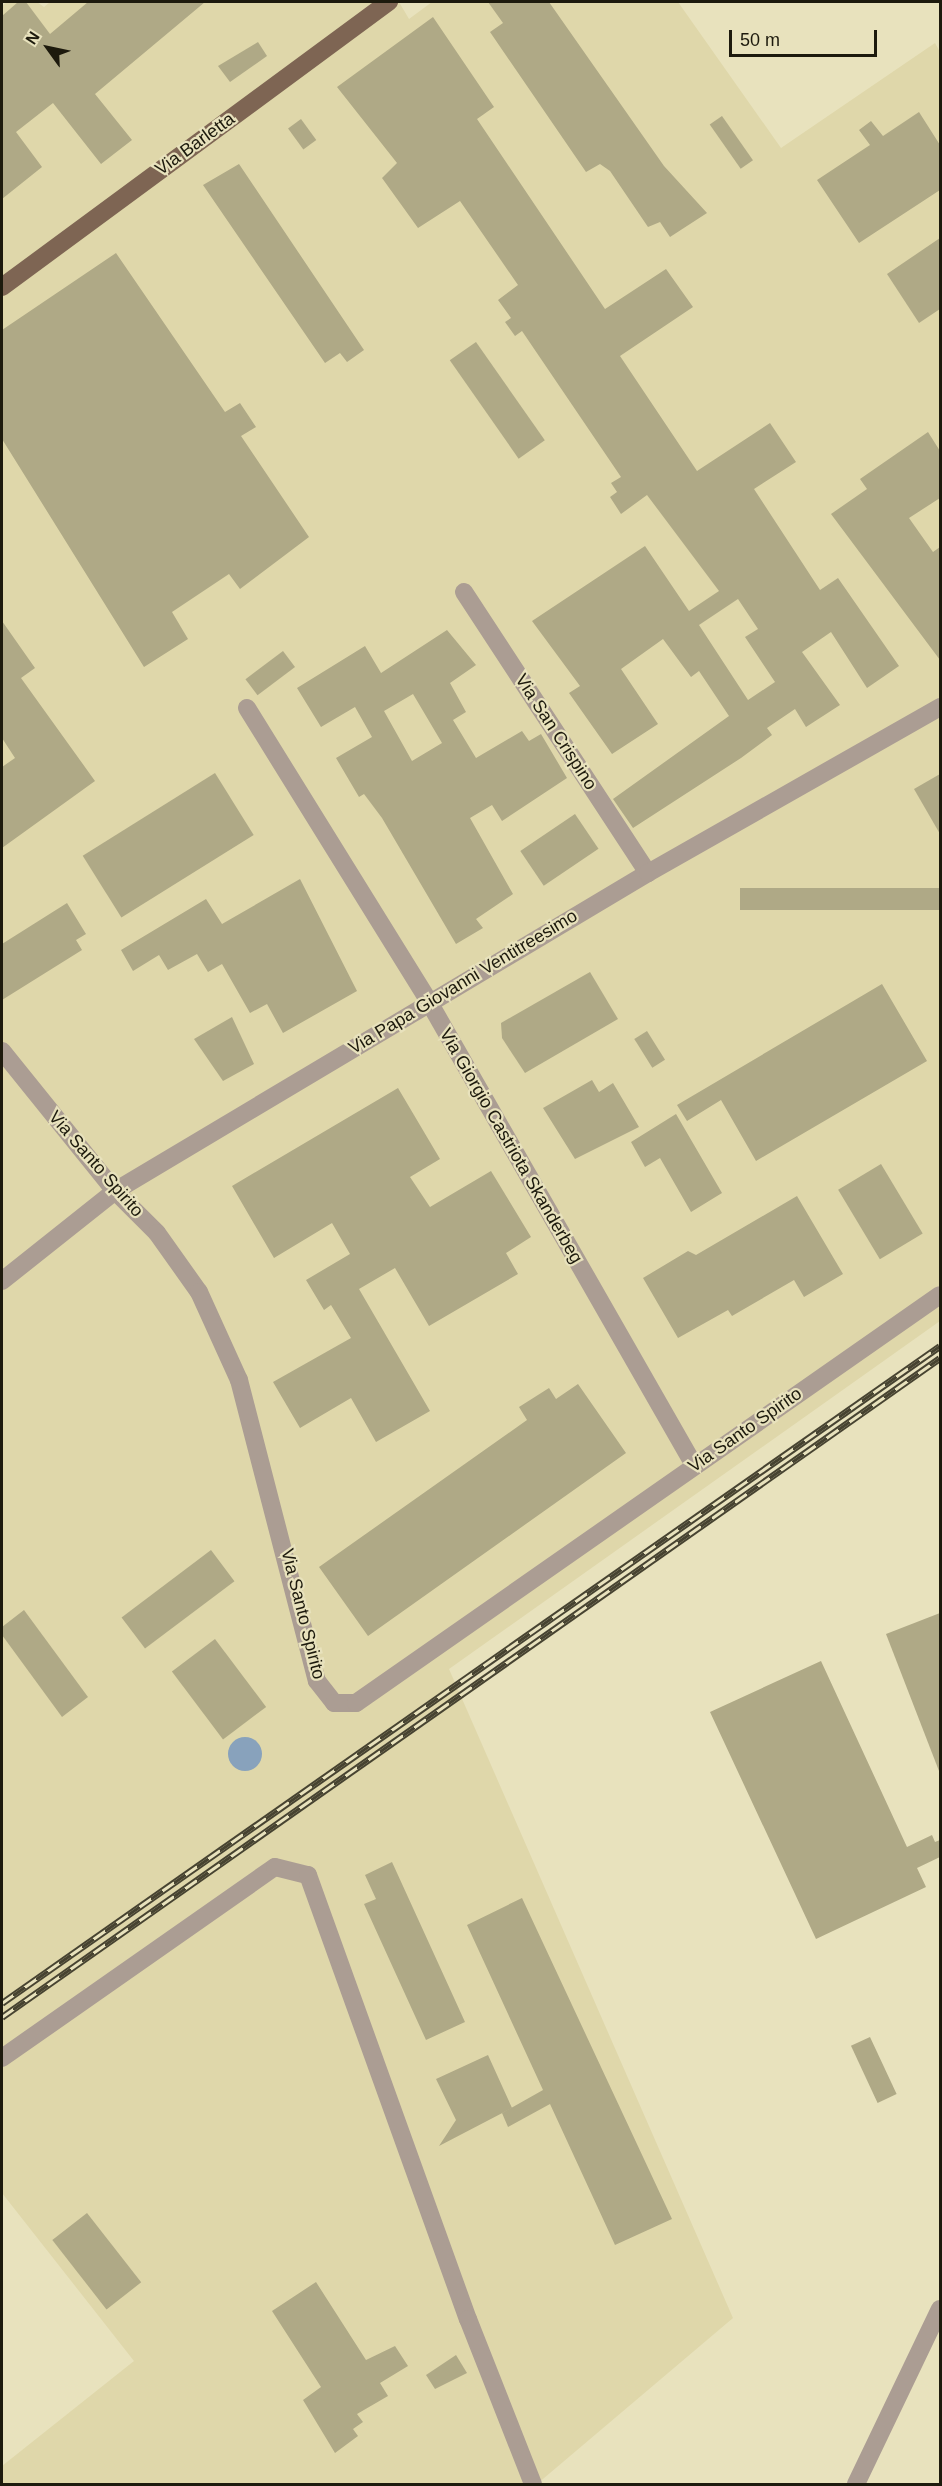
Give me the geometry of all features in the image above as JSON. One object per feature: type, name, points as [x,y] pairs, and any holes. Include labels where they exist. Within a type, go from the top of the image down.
[{"type":"main road","name":"Via Barletta","points":[[2,287],[389,2]]},
{"type":"street","name":"Via San Crispino","points":[[464,592],[648,873]]},
{"type":"street","name":"Via Papa Giovanni Ventitreesimo","points":[[2,1281],[115,1191],[648,873],[940,707]]},
{"type":"street","name":"Via Giorgio Castriota Skanderbeg","points":[[247,708],[429,1002],[694,1465]]},
{"type":"street","name":"Via Santo Spirito","points":[[2,1051],[115,1191],[157,1233],[199,1292],[239,1380],[317,1681],[334,1703],[356,1703],[940,1295]]},
{"type":"street","points":[[2,2058],[275,1867],[308,1875],[468,2319],[533,2484]]},
{"type":"street","points":[[856,2484],[940,2309]]},
{"type":"shaded area","points":[[7,2],[37,2],[44,7],[50,2],[399,2],[409,19],[432,2],[678,2],[781,148],[935,43],[940,52],[940,1321],[449,1669],[733,2318],[537,2484],[2,2484],[2,2466],[134,2361],[2,2193],[2,6]]},
{"type":"water","points":[[245,1737],[257,1742],[262,1754],[257,1766],[245,1771],[233,1766],[228,1754],[233,1742]]},
{"type":"building","points":[[18,2],[26,2],[50,34],[88,2],[205,2],[95,94],[132,140],[101,164],[53,103],[16,132],[42,167],[2,199],[2,16]]},
{"type":"building","points":[[488,2],[549,2],[664,166],[707,213],[670,237],[660,222],[648,227],[610,171],[600,164],[586,172],[490,32],[503,23]]},
{"type":"building","points":[[433,17],[494,107],[477,119],[605,309],[666,269],[693,307],[620,356],[697,471],[770,423],[796,462],[754,489],[820,590],[838,578],[899,666],[867,688],[831,632],[802,652],[840,705],[806,727],[795,709],[767,728],[772,735],[741,758],[633,828],[613,799],[729,716],[699,671],[691,677],[663,639],[621,669],[658,724],[612,754],[569,693],[580,686],[532,621],[645,546],[689,611],[719,591],[647,495],[621,514],[610,497],[617,492],[611,483],[621,477],[522,331],[515,336],[505,322],[511,318],[498,300],[518,285],[460,201],[418,228],[382,178],[397,163],[337,87]],"holes":[[[738,599],[758,629],[745,637],[775,682],[748,700],[699,625]]]},
{"type":"building","points":[[258,42],[267,56],[230,82],[218,66]]},
{"type":"building","points":[[919,112],[940,145],[940,190],[859,243],[817,180],[870,145],[859,130],[871,121],[883,136]]},
{"type":"building","points":[[722,116],[753,160],[741,169],[710,125]]},
{"type":"building","points":[[301,119],[316,140],[303,149],[288,128]]},
{"type":"building","points":[[239,164],[364,350],[347,362],[340,353],[325,363],[203,185]]},
{"type":"building","points":[[940,238],[940,309],[919,323],[887,274]]},
{"type":"building","points":[[116,253],[225,412],[240,403],[256,427],[241,436],[309,537],[240,589],[229,574],[172,612],[188,639],[144,667],[2,439],[2,330]]},
{"type":"building","points":[[476,342],[545,440],[519,459],[450,360]]},
{"type":"building","points":[[928,432],[940,451],[940,498],[909,518],[933,552],[940,547],[940,660],[831,514],[867,489],[860,479]]},
{"type":"building","points":[[2,621],[35,668],[21,678],[95,781],[2,848],[2,767],[15,758],[2,738]]},
{"type":"building","points":[[447,630],[476,665],[450,683],[466,712],[453,720],[476,758],[522,731],[529,741],[541,734],[567,778],[502,821],[492,805],[470,818],[513,894],[476,919],[483,928],[456,944],[382,818],[364,794],[359,797],[336,758],[372,737],[355,707],[321,727],[297,688],[365,646],[381,673]],"holes":[[[413,694],[442,743],[412,761],[384,711]]]},
{"type":"building","points":[[283,651],[295,667],[258,695],[245,679]]},
{"type":"building","points":[[215,773],[254,835],[121,918],[83,856]]},
{"type":"building","points":[[940,774],[940,834],[914,789]]},
{"type":"building","points":[[575,814],[598,849],[544,886],[520,851]]},
{"type":"building","points":[[300,879],[357,991],[283,1033],[267,1004],[250,1013],[222,964],[208,972],[197,954],[168,970],[159,955],[133,971],[121,950],[206,899],[222,924]]},
{"type":"building","points":[[740,888],[940,888],[940,910],[740,910]]},
{"type":"building","points":[[67,903],[86,934],[76,940],[82,950],[2,1000],[2,944]]},
{"type":"building","points":[[590,972],[618,1019],[525,1073],[502,1038],[501,1023]]},
{"type":"building","points":[[882,984],[927,1061],[756,1161],[721,1100],[687,1121],[677,1105]]},
{"type":"building","points":[[232,1017],[254,1064],[223,1081],[194,1039]]},
{"type":"building","points":[[647,1031],[665,1060],[652,1068],[634,1039]]},
{"type":"building","points":[[592,1080],[599,1092],[613,1083],[639,1127],[575,1159],[543,1108]]},
{"type":"building","points":[[398,1088],[440,1159],[410,1177],[430,1207],[491,1171],[531,1237],[506,1253],[518,1274],[429,1326],[395,1268],[359,1289],[430,1411],[376,1442],[351,1398],[300,1428],[273,1382],[351,1338],[331,1305],[324,1310],[306,1280],[350,1254],[332,1223],[274,1258],[232,1186]]},
{"type":"building","points":[[676,1114],[722,1193],[691,1212],[660,1158],[645,1167],[631,1142]]},
{"type":"building","points":[[881,1164],[923,1233],[880,1259],[838,1190]]},
{"type":"building","points":[[797,1196],[843,1274],[804,1297],[794,1280],[732,1316],[728,1310],[678,1338],[643,1278],[688,1251],[696,1255]]},
{"type":"building","points":[[578,1384],[626,1453],[368,1636],[319,1567],[527,1420],[519,1407],[549,1388],[556,1399]]},
{"type":"building","points":[[211,1550],[234,1581],[145,1649],[122,1617]]},
{"type":"building","points":[[24,1610],[88,1697],[62,1717],[2,1635],[2,1627]]},
{"type":"building","points":[[940,1613],[940,1771],[939,1771],[886,1634]]},
{"type":"building","points":[[215,1639],[266,1707],[223,1739],[172,1671]]},
{"type":"building","points":[[821,1661],[907,1847],[932,1835],[935,1842],[940,1840],[940,1857],[917,1868],[926,1887],[816,1939],[710,1712]]},
{"type":"building","points":[[392,1862],[465,2022],[426,2040],[364,1904],[376,1899],[365,1875]]},
{"type":"building","points":[[522,1898],[672,2219],[615,2245],[550,2104],[508,2127],[502,2113],[543,2090],[467,1925]]},
{"type":"building","points":[[870,2037],[897,2094],[878,2103],[851,2046]]},
{"type":"building","points":[[488,2055],[512,2108],[439,2146],[456,2120],[436,2079]]},
{"type":"building","points":[[87,2213],[141,2282],[107,2309],[52,2240]]},
{"type":"building","points":[[316,2282],[366,2360],[395,2346],[408,2366],[380,2383],[388,2396],[357,2414],[363,2422],[353,2429],[358,2436],[335,2453],[303,2400],[321,2387],[272,2311]]},
{"type":"building","points":[[456,2355],[467,2373],[435,2389],[426,2375]]},
{"type":"railway","points":[[2,2003],[940,1346]]},
{"type":"railway","points":[[2,2017],[940,1358]]}]
